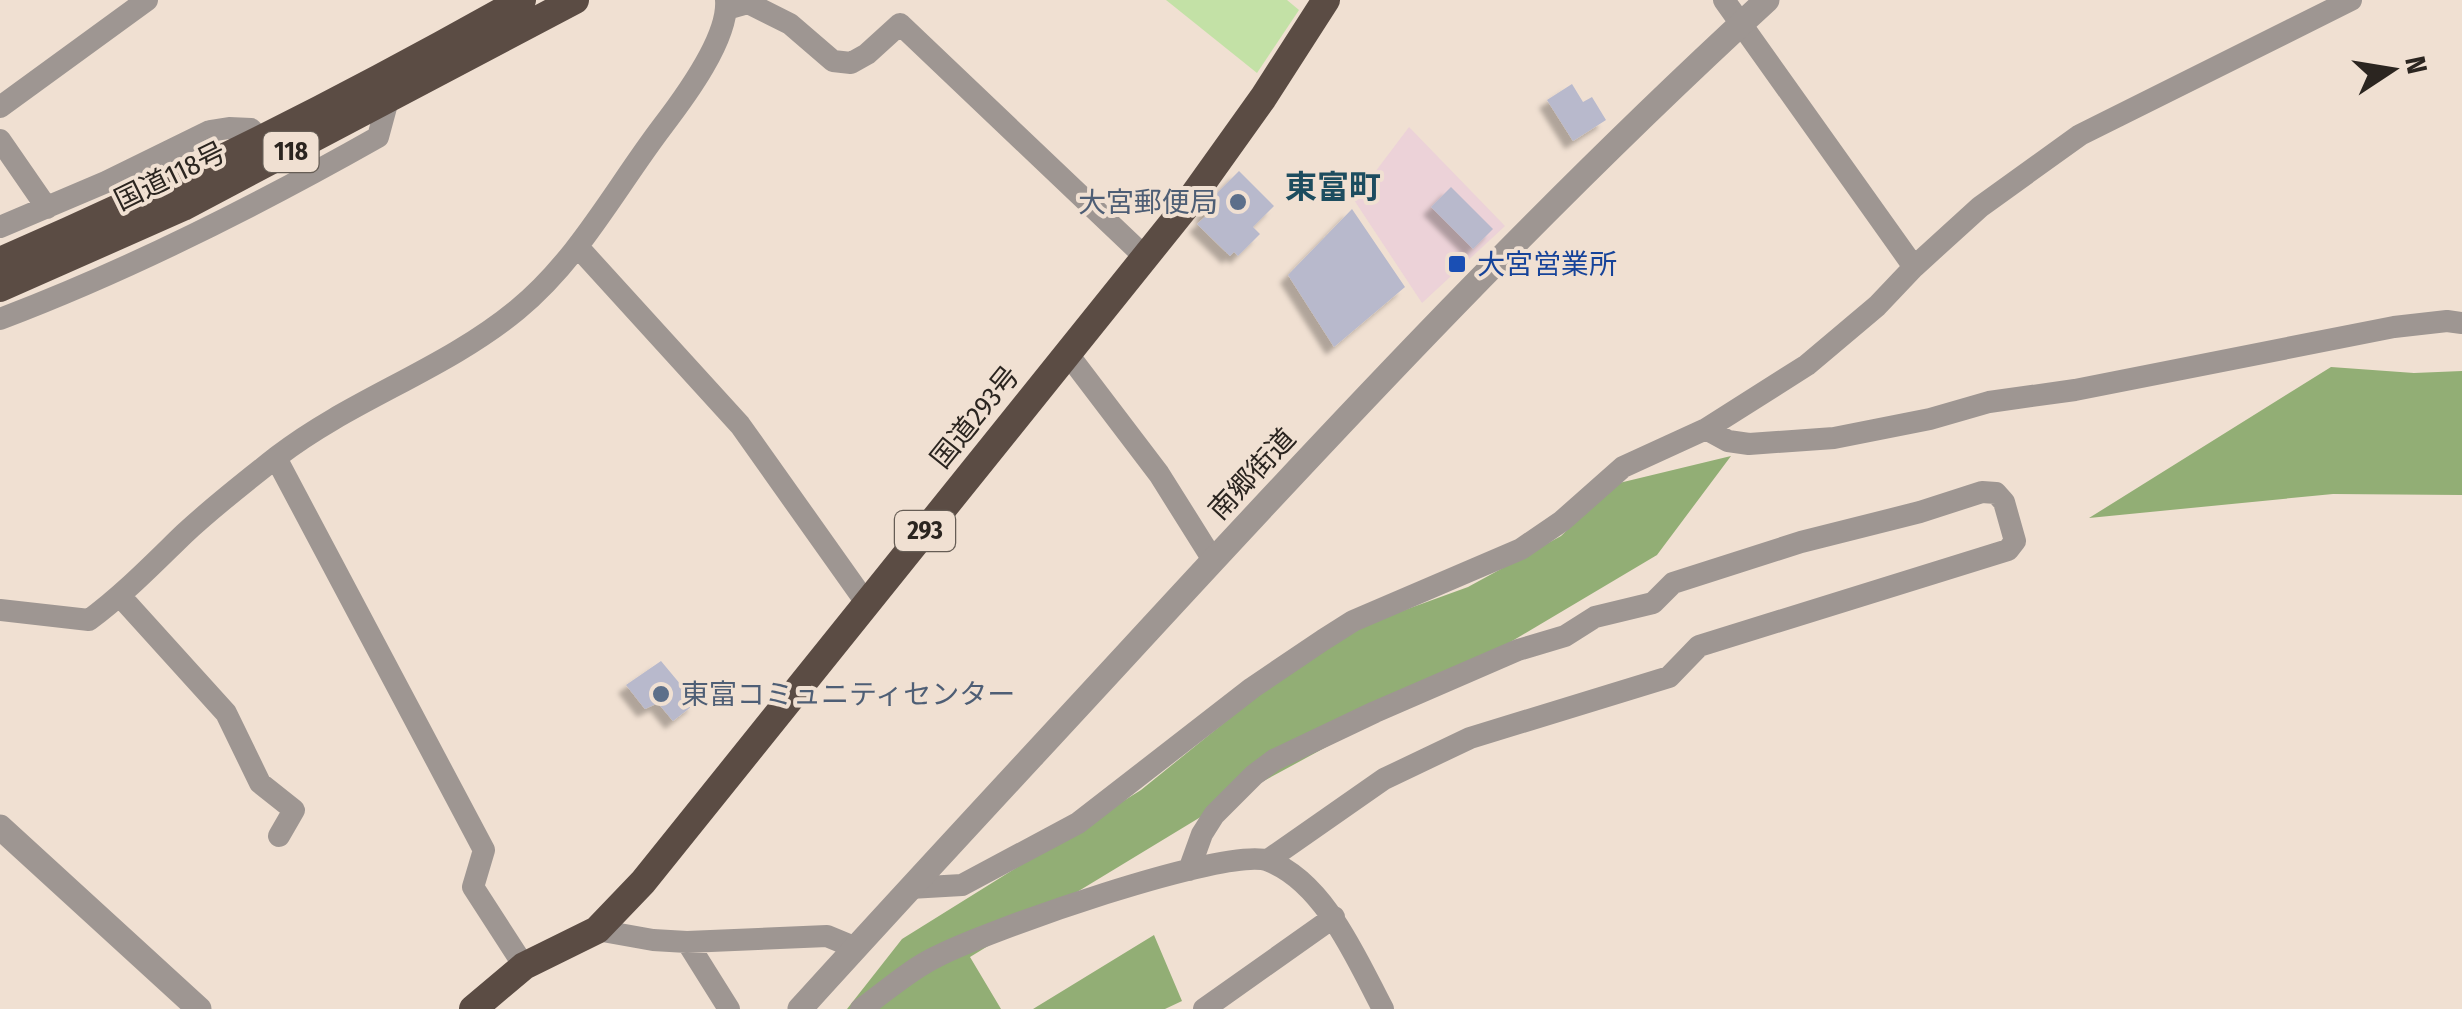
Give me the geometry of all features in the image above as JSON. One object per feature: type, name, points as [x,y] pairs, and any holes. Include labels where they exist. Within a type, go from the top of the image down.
[{"type":"highway","name":"国道118号","points":[[0,261],[168,186],[374,83],[522,0]]},
{"type":"highway","name":"国道118号","points":[[0,288],[183,207],[575,0]]},
{"type":"highway","name":"国道293号","points":[[473,1009],[524,966],[596,930],[643,882],[1221,160],[1326,0]]},
{"type":"street","points":[[0,107],[147,0]]},
{"type":"street","points":[[1724,0],[1914,266]]},
{"type":"street","name":"南郷街道","points":[[800,1009],[1213,560],[1476,282],[1626,132],[1768,0]]},
{"type":"street","points":[[910,888],[962,886],[1078,823],[1252,688],[1323,640],[1353,622],[1521,548],[1562,521],[1623,467],[1706,429],[1807,365],[1877,306],[1914,266],[1980,207],[2080,135],[2351,0]]},
{"type":"street","points":[[0,610],[89,620],[121,597],[185,533],[276,458],[340,414],[424,372],[515,312],[578,247],[702,69],[721,29],[726,4],[748,3],[790,24],[833,61],[851,63],[900,24],[1145,256]]},
{"type":"street","points":[[0,318],[101,278],[286,190],[378,136],[388,100]]},
{"type":"street","points":[[0,227],[210,132],[229,128],[251,130],[260,139]]},
{"type":"street","points":[[0,140],[46,208]]},
{"type":"street","points":[[578,247],[740,426],[867,604]]},
{"type":"street","points":[[1706,429],[1728,441],[1749,444],[1834,438],[1930,419],[1990,402],[2075,390],[2394,327],[2462,323]]},
{"type":"street","points":[[1067,353],[1159,474],[1213,560]]},
{"type":"street","points":[[276,458],[484,850],[473,886],[524,966]]},
{"type":"street","points":[[1189,870],[1202,834],[1214,815],[1254,775],[1274,760],[1375,712],[1518,650],[1565,636],[1595,617],[1653,603],[1673,583],[1801,542],[1982,492],[1996,493],[2004,502],[2015,541],[2008,550],[1698,646],[1669,677],[1470,738],[1384,779],[1268,860]]},
{"type":"street","points":[[121,597],[226,713],[260,783],[294,810],[279,836]]},
{"type":"street","points":[[0,827],[200,1009]]},
{"type":"street","points":[[861,1009],[933,958],[987,934],[1189,870],[1240,858],[1268,860],[1295,877],[1334,918],[1383,1009]]},
{"type":"street","points":[[1204,1009],[1334,918]]},
{"type":"street","points":[[596,930],[687,942],[827,936],[856,948]]},
{"type":"street","points":[[687,942],[729,1009]]},
{"type":"shaded area","points":[[1409,127],[1505,226],[1422,303],[1354,200]]},
{"type":"green space","points":[[1166,0],[1287,0],[1299,10],[1257,73]]},
{"type":"green space","points":[[2331,367],[2414,373],[2462,371],[2462,495],[2333,494],[2089,518]]},
{"type":"green space","points":[[1731,456],[1657,555],[1418,697],[1227,801],[970,957],[1001,1009],[847,1009],[902,939],[1141,790],[1261,693],[1358,627],[1468,587],[1561,536],[1615,484]]},
{"type":"green space","points":[[1154,935],[1182,1001],[1165,1009],[1033,1009]]},
{"type":"building","points":[[1572,84],[1583,102],[1592,97],[1606,120],[1573,141],[1547,100]]},
{"type":"building","name":"大宮郵便局","points":[[1239,171],[1274,206],[1253,227],[1260,234],[1238,256],[1234,252],[1230,256],[1197,224],[1206,216],[1203,213],[1216,194]]},
{"type":"building","points":[[1451,187],[1493,229],[1473,249],[1431,207]]},
{"type":"building","points":[[1352,209],[1405,287],[1334,347],[1288,275]]},
{"type":"building","name":"東富コミュニティセンター","points":[[661,661],[696,703],[673,721],[658,703],[645,709],[626,685]]},
{"type":"place","name":"大宮郵便局","points":[[1238,202]]},
{"type":"place","name":"大宮営業所","points":[[1457,264]]},
{"type":"place","name":"東富コミュニティセンター","points":[[661,694]]},
{"type":"district","name":"東富町","points":[[1333,187]]}]
